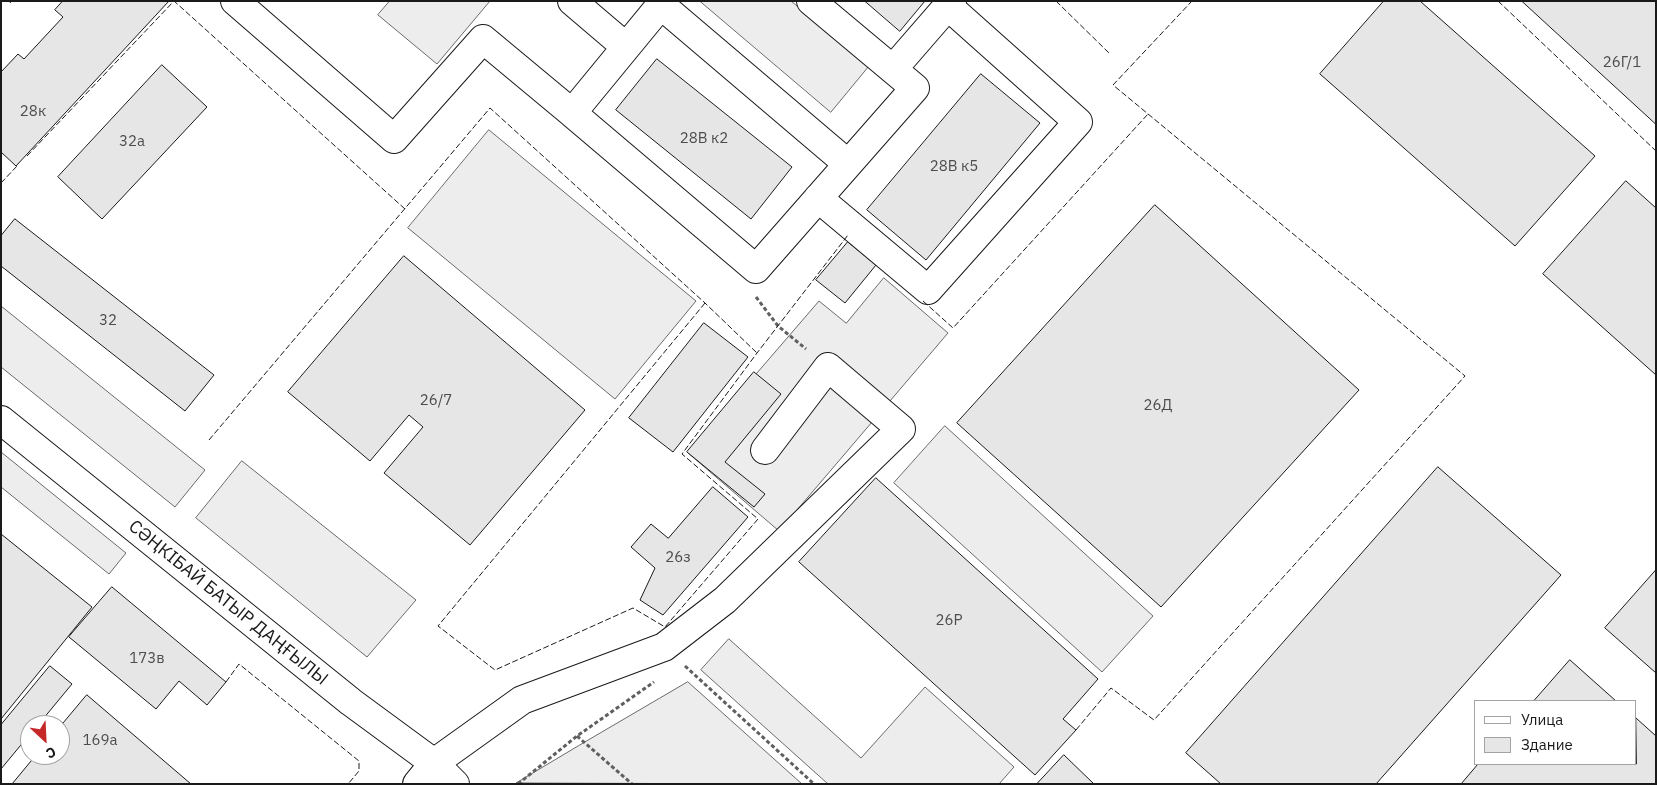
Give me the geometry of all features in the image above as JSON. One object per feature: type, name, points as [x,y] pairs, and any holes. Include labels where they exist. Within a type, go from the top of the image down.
[{"type":"main road","points":[[235,1],[394,138],[483,39],[756,269],[915,88],[811,1]]},
{"type":"main road","points":[[572,1],[626,47]]},
{"type":"main road","points":[[572,113],[663,3],[848,164]]},
{"type":"main road","points":[[818,198],[928,290],[1078,122],[950,3],[893,69]]},
{"type":"main road","points":[[426,774],[522,700],[664,647],[725,600],[901,429],[828,367],[765,450]]},
{"type":"main road","name":"СӘҢКІБАЙ БАТЫР ДАҢҒЫЛЫ","points":[[1,420],[351,702],[426,774],[455,784]]},
{"type":"path","points":[[756,269],[756,298],[778,326],[828,367]]},
{"type":"path","points":[[664,647],[814,784]]},
{"type":"path","points":[[518,784],[577,736],[657,680]]},
{"type":"path","points":[[577,736],[632,784]]},
{"type":"shaded area","points":[[390,1],[490,1],[437,64],[378,15]]},
{"type":"shaded area","points":[[700,1],[791,1],[869,66],[831,112]]},
{"type":"shaded area","points":[[489,130],[696,301],[615,399],[408,228]]},
{"type":"shaded area","points":[[884,278],[948,333],[779,531],[688,453],[819,301],[846,323]]},
{"type":"shaded area","points":[[1,306],[205,470],[175,507],[1,367]]},
{"type":"shaded area","points":[[945,426],[1153,616],[1102,672],[894,483]]},
{"type":"shaded area","points":[[1,452],[126,553],[109,574],[1,487]]},
{"type":"shaded area","points":[[242,461],[416,600],[367,657],[196,518]]},
{"type":"shaded area","points":[[729,639],[861,758],[925,687],[1014,767],[999,784],[828,784],[701,670]]},
{"type":"shaded area","points":[[688,682],[802,784],[516,783],[578,746]]},
{"type":"building","points":[[63,1],[169,1],[16,166],[1,152],[1,72],[18,54],[24,59],[63,17],[55,10]]},
{"type":"building","points":[[865,1],[925,1],[900,31]]},
{"type":"building","points":[[1384,1],[1420,1],[1595,156],[1515,246],[1320,74]]},
{"type":"building","points":[[1522,1],[1656,1],[1656,124]]},
{"type":"building","points":[[657,59],[792,167],[751,219],[616,110]]},
{"type":"building","points":[[162,65],[207,107],[102,219],[58,177]]},
{"type":"building","points":[[981,74],[1040,123],[926,260],[867,210]]},
{"type":"building","points":[[1626,181],[1656,208],[1656,375],[1543,274]]},
{"type":"building","points":[[1155,205],[1359,390],[1161,607],[957,423]]},
{"type":"building","points":[[15,219],[214,375],[185,411],[1,266],[1,236]]},
{"type":"building","points":[[848,242],[876,265],[845,303],[816,280]]},
{"type":"building","points":[[404,256],[585,410],[470,545],[384,473],[423,427],[409,415],[370,461],[288,392]]},
{"type":"building","points":[[704,323],[748,357],[673,452],[629,418]]},
{"type":"building","points":[[754,372],[781,394],[725,462],[765,494],[754,507],[687,452]]},
{"type":"building","points":[[1438,467],[1561,575],[1376,784],[1221,784],[1186,753]]},
{"type":"building","points":[[876,478],[1098,679],[1063,719],[1076,730],[1035,775],[799,562]]},
{"type":"building","points":[[713,487],[748,517],[663,615],[640,600],[655,568],[631,547],[651,524],[668,538]]},
{"type":"building","points":[[1,534],[92,607],[1,719]]},
{"type":"building","points":[[1656,570],[1656,673],[1605,628]]},
{"type":"building","points":[[112,587],[226,682],[207,705],[179,681],[156,709],[69,637]]},
{"type":"building","points":[[1570,660],[1615,700],[1535,700]]},
{"type":"building","points":[[50,666],[72,684],[46,715],[20,715],[20,746],[1,769],[1,725]]},
{"type":"building","points":[[87,695],[191,784],[12,784],[28,765],[70,765],[70,715]]},
{"type":"building","points":[[1637,719],[1656,736],[1656,784],[1461,784],[1477,765],[1637,765]]},
{"type":"building","points":[[1064,755],[1094,784],[1037,784]]},
{"type":"fence","points":[[27,156],[174,1],[405,209]]},
{"type":"fence","points":[[1056,1],[1110,54]]},
{"type":"fence","points":[[1076,730],[1111,688],[1154,720],[1465,376],[1113,85],[1192,1]]},
{"type":"fence","points":[[1498,1],[1656,151]]},
{"type":"fence","points":[[209,440],[490,108],[705,303],[757,353]]},
{"type":"fence","points":[[923,301],[953,328],[1148,114]]},
{"type":"fence","points":[[1,183],[18,165]]},
{"type":"fence","points":[[705,303],[438,626],[495,670],[633,608],[665,627],[758,519],[682,454],[848,235]]},
{"type":"fence","points":[[226,682],[239,664],[359,761],[359,771],[348,784]]}]
